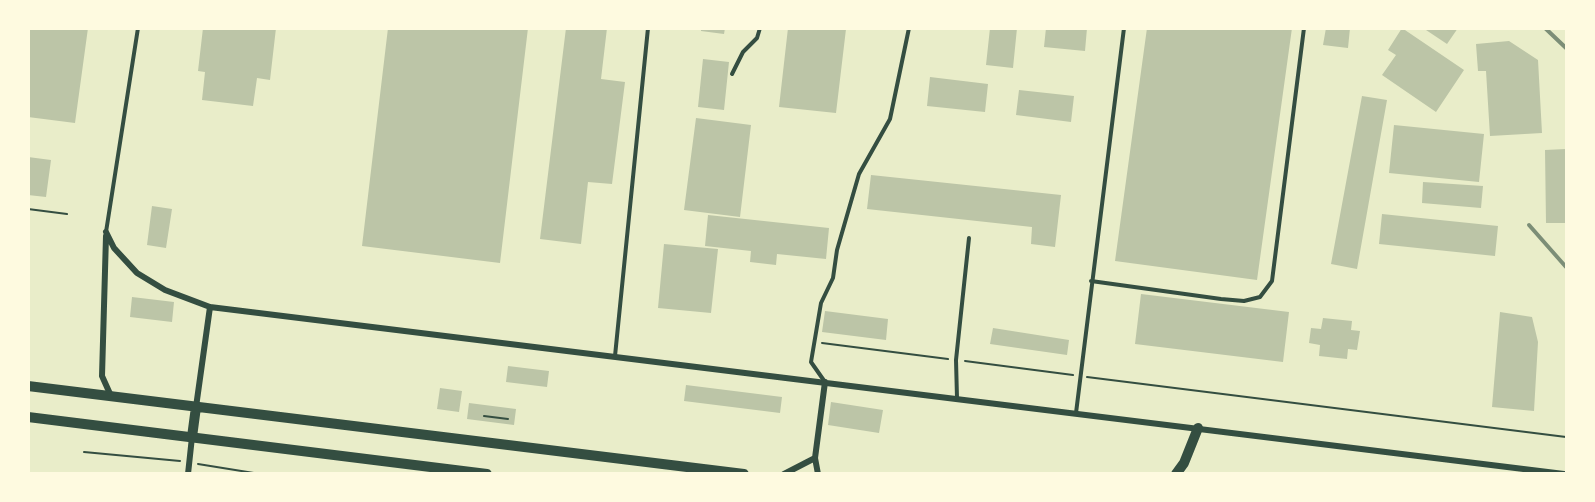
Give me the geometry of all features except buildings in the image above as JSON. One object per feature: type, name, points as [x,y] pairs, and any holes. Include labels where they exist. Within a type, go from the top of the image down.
[{"type":"main road","points":[[28,386],[744,474]]},
{"type":"main road","points":[[192,437],[196,407]]},
{"type":"main road","points":[[28,417],[487,474]]},
{"type":"main road","points":[[1176,474],[1184,468],[1198,428]]},
{"type":"street","points":[[106,232],[114,248],[137,273],[165,290],[210,307],[1564,474]]},
{"type":"street","points":[[106,232],[102,376],[111,396]]},
{"type":"street","points":[[196,407],[210,307]]},
{"type":"street","points":[[818,474],[815,458],[825,382]]},
{"type":"street","points":[[188,474],[192,437]]},
{"type":"street","points":[[784,474],[815,458]]},
{"type":"lane","points":[[106,232],[138,28]]},
{"type":"lane","points":[[615,356],[648,28]]},
{"type":"lane","points":[[732,74],[743,52],[757,38],[760,28]]},
{"type":"lane","points":[[825,382],[811,362],[812,342],[821,303],[833,278],[837,250],[859,174],[890,119],[909,28]]},
{"type":"lane","points":[[1076,413],[1124,28]]},
{"type":"lane","points":[[1091,281],[1221,299],[1244,301],[1260,297],[1272,281],[1304,28]]},
{"type":"lane","points":[[957,398],[956,360],[969,238]]},
{"type":"path","points":[[28,209],[67,214]]},
{"type":"path","points":[[812,342],[1566,437]]},
{"type":"path","points":[[484,416],[508,419]]},
{"type":"path","points":[[84,452],[189,462],[260,474]]},
{"type":"railway","points":[[1545,28],[1566,48]]},
{"type":"railway","points":[[1529,225],[1566,267]]}]
